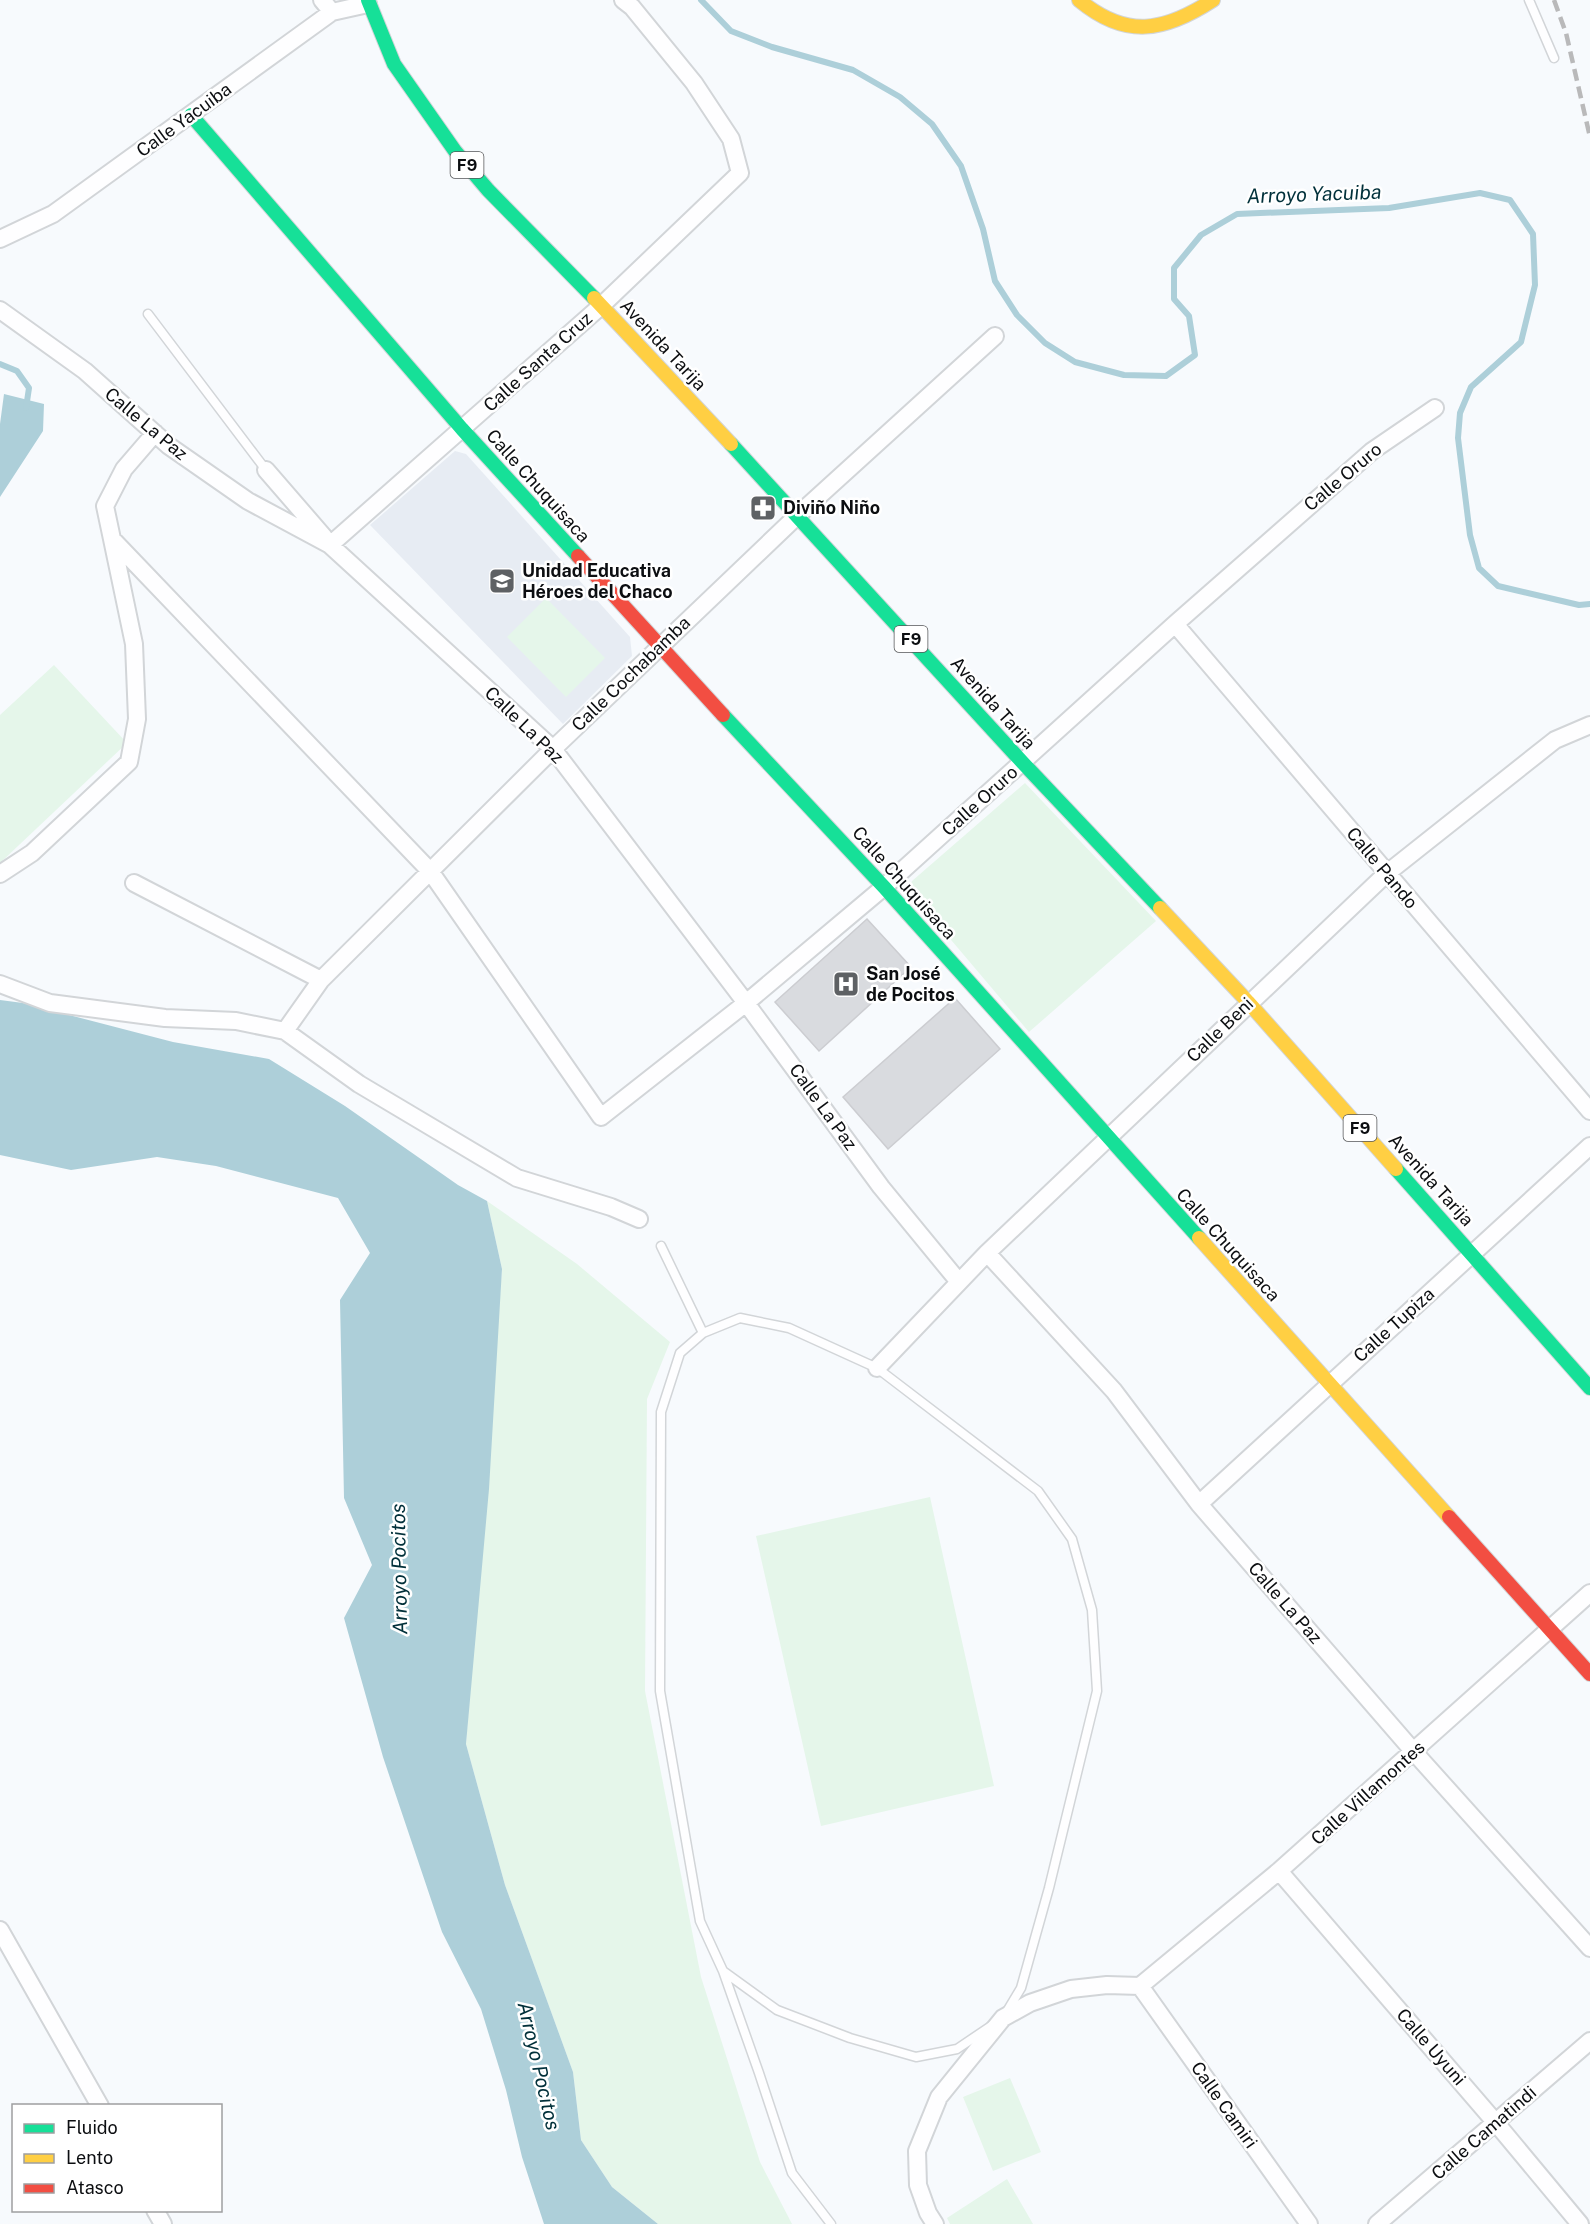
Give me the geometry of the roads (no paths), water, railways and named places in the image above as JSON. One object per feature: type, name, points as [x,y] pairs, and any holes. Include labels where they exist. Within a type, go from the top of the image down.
[{"type":"main road","points":[[1079,0],[1091,12],[1112,22],[1150,28],[1195,13],[1213,0]]},
{"type":"main road","name":"Avenida Tarija","points":[[368,2],[394,64],[455,151],[488,190],[798,515],[1023,763],[1248,1002],[1590,1388]]},
{"type":"main road","name":"Calle Chuquisaca","points":[[191,115],[462,429],[659,646],[884,887],[1328,1385],[1590,1674]]},
{"type":"street","name":"Calle Santa Cruz","points":[[330,545],[601,306],[740,174],[731,139],[694,83],[632,7],[623,0]]},
{"type":"street","name":"Calle Yacuiba","points":[[0,240],[53,214],[191,115],[327,6],[368,2]]},
{"type":"street","name":"Calle La Paz","points":[[0,310],[85,371],[169,446],[248,501],[330,545],[553,749],[746,1003],[881,1187],[959,1282]]},
{"type":"street","name":"Calle Cochabamba","points":[[285,1031],[321,980],[553,749],[798,515],[995,336]]},
{"type":"street","name":"Calle Oruro","points":[[430,871],[601,1117],[746,1003],[884,887],[1175,624],[1372,451],[1435,408]]},
{"type":"street","points":[[0,874],[32,853],[129,762],[137,719],[135,644],[105,506],[124,469],[154,433]]},
{"type":"street","points":[[266,470],[330,545]]},
{"type":"street","points":[[111,539],[430,871]]},
{"type":"street","name":"Calle Pando","points":[[1175,624],[1590,1111]]},
{"type":"street","name":"Calle Beni","points":[[877,1368],[987,1252],[1248,1002],[1386,874],[1555,740],[1590,725]]},
{"type":"street","points":[[134,883],[321,980]]},
{"type":"street","points":[[0,984],[50,1003],[165,1018],[236,1021],[285,1031],[359,1084],[517,1178],[611,1207],[639,1219]]},
{"type":"street","name":"Calle Tupiza","points":[[1198,1504],[1590,1146]]},
{"type":"street","name":"Calle La Paz","points":[[987,1252],[1114,1391],[1198,1504],[1414,1752],[1590,1948]]},
{"type":"street","name":"Calle Villamontes","points":[[1140,1986],[1279,1871],[1590,1593]]},
{"type":"street","name":"Calle Uyuni","points":[[1279,1871],[1580,2224]]},
{"type":"street","points":[[0,1930],[99,2104]]},
{"type":"street","points":[[935,2224],[928,2213],[918,2185],[917,2151],[939,2097],[1002,2018],[1030,2003],[1071,1989],[1107,1985],[1140,1986]]},
{"type":"street","name":"Calle Camiri","points":[[1140,1986],[1309,2224]]},
{"type":"street","name":"Calle Camatindi","points":[[1377,2224],[1590,2041]]},
{"type":"lane","points":[[1529,0],[1554,58]]},
{"type":"lane","points":[[148,315],[266,470]]},
{"type":"lane","points":[[661,1246],[703,1333]]},
{"type":"lane","points":[[723,1971],[777,2010],[850,2038],[916,2057],[957,2049],[1002,2018],[1021,1988],[1049,1888],[1097,1691],[1092,1610],[1072,1539],[1038,1491],[877,1368],[789,1328],[740,1318],[703,1333],[680,1353],[661,1412],[660,1691],[700,1921],[723,1971],[792,2173],[831,2224]]},
{"type":"water","points":[[4,394],[44,404],[43,431],[0,497],[0,424]]},
{"type":"water","points":[[0,1000],[23,1003],[173,1042],[269,1059],[345,1106],[458,1185],[487,1201],[502,1269],[489,1489],[466,1744],[505,1885],[573,2072],[581,2140],[612,2187],[658,2224],[544,2224],[522,2157],[506,2090],[481,2009],[442,1932],[383,1757],[344,1618],[372,1565],[344,1498],[340,1300],[370,1253],[338,1198],[216,1166],[157,1157],[71,1170],[0,1155]]},
{"type":"waterway","name":"Arroyo Yacuiba","points":[[701,0],[731,31],[772,47],[853,70],[900,97],[932,124],[961,166],[983,229],[995,281],[1017,315],[1045,343],[1075,362],[1124,375],[1166,376],[1195,355],[1189,316],[1174,299],[1174,268],[1201,235],[1237,214],[1389,208],[1480,193],[1510,200],[1533,234],[1535,285],[1521,342],[1471,387],[1460,413],[1458,438],[1470,535],[1479,568],[1498,586],[1579,605],[1590,604]]},
{"type":"waterway","name":"Arroyo Pocitos","points":[[0,364],[17,371],[29,388],[26,408]]},
{"type":"railway","points":[[1554,0],[1566,33],[1590,137]]},
{"type":"place","name":"Diviño Niño","points":[[763,508]]},
{"type":"place","name":"Unidad Educativa Héroes del Chaco","points":[[502,581]]},
{"type":"place","name":"San José de Pocitos","points":[[846,984]]}]
